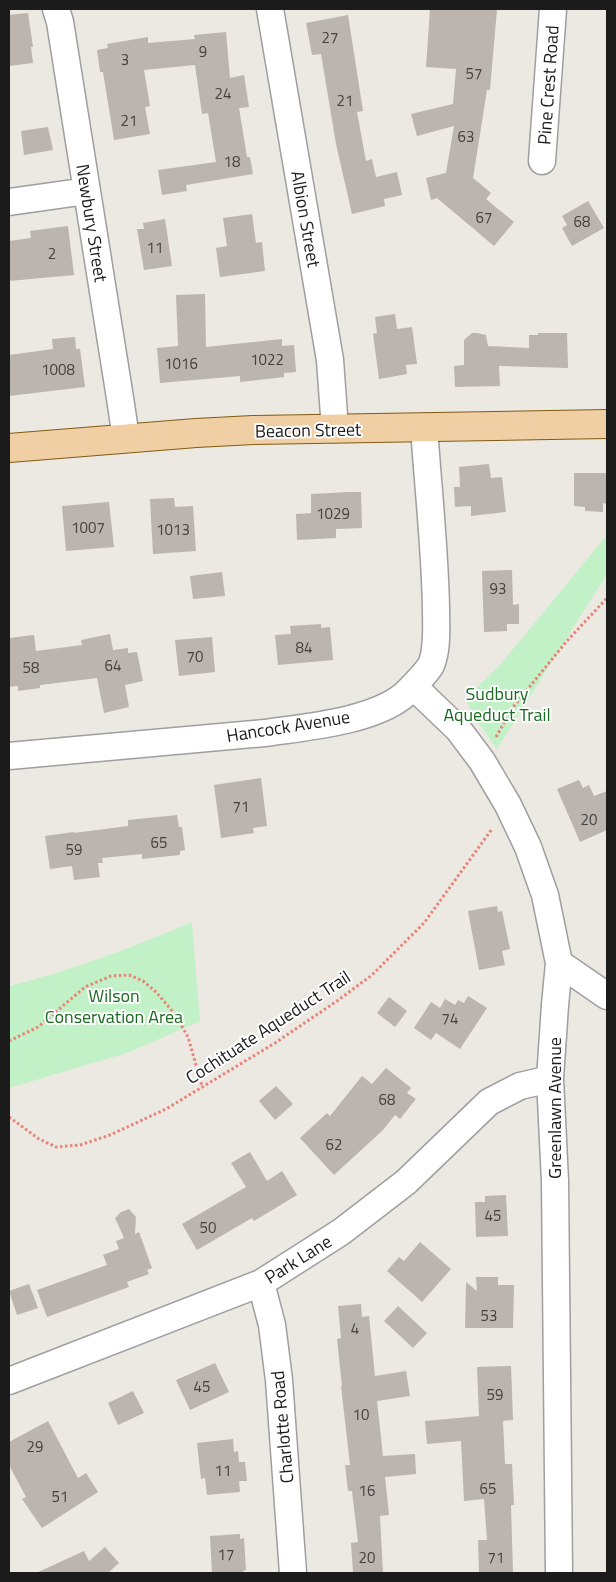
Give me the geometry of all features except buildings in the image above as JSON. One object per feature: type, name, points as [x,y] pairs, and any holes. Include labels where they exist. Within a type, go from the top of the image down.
[{"type":"main road","name":"Beacon Street","points":[[9,448],[196,433],[607,424]]},
{"type":"street","name":"Newbury Street","points":[[56,9],[60,22],[126,438]]},
{"type":"street","name":"Albion Street","points":[[270,9],[330,360],[335,429]]},
{"type":"street","name":"Pine Crest Road","points":[[542,161],[553,9]]},
{"type":"street","points":[[9,202],[87,191]]},
{"type":"street","name":"Hancock Avenue","points":[[9,756],[265,733],[324,724],[354,717],[388,705],[402,696],[430,665],[437,639],[436,580],[424,427]]},
{"type":"street","name":"Greenlawn Avenue","points":[[413,686],[458,729],[482,761],[508,806],[528,847],[546,895],[559,963],[550,1079],[555,1181],[559,1573]]},
{"type":"street","points":[[559,963],[607,996]]},
{"type":"street","name":"Park Lane","points":[[9,1381],[261,1283],[341,1232],[406,1182],[488,1102],[520,1086],[550,1079]]},
{"type":"street","name":"Charlotte Road","points":[[261,1283],[272,1325],[279,1380],[294,1573]]},
{"type":"path","points":[[482,761],[514,706],[566,642],[607,598]]},
{"type":"path","name":"Cochituate Aqueduct Trail","points":[[9,1116],[39,1139],[56,1147],[80,1145],[110,1135],[166,1109],[275,1043],[372,975],[424,923],[508,806]]},
{"type":"path","points":[[9,1041],[38,1027],[85,987],[111,976],[129,975],[143,981],[156,992],[174,1013],[188,1037],[202,1086]]},
{"type":"green space","name":"Sudbury Aqueduct Trail","points":[[607,535],[607,574],[497,749],[479,724],[465,699],[500,665]]},
{"type":"green space","name":"Wilson Conservation Area","points":[[192,922],[200,1021],[127,1053],[9,1088],[9,986],[102,958]]}]
